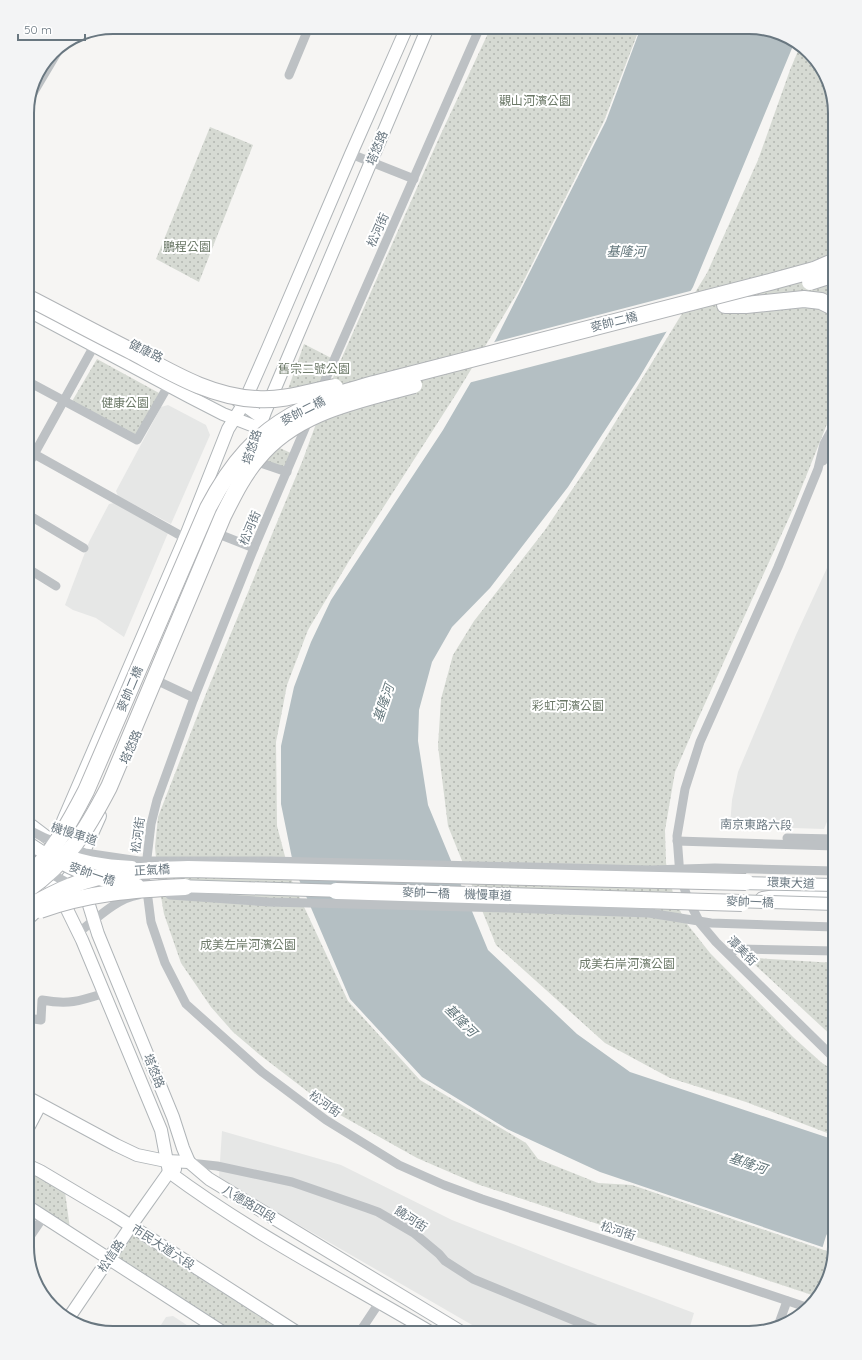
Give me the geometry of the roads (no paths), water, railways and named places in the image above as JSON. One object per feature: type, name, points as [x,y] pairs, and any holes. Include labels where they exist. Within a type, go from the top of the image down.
[{"type":"highway","name":"麥帥二橋","points":[[34,865],[50,853],[71,820],[80,802],[208,508],[220,485],[236,462],[252,443],[267,431],[289,416],[322,399],[374,384],[770,282],[814,270],[828,264]]},
{"type":"highway","name":"麥帥二橋","points":[[34,884],[59,864],[76,844],[93,818],[109,787],[223,516],[253,458],[279,437],[298,424],[317,414],[347,403],[801,285],[828,276]]},
{"type":"highway","points":[[725,305],[746,305],[804,299],[821,301],[828,304]]},
{"type":"highway","points":[[34,301],[182,378],[209,390],[234,397],[258,400],[288,397],[349,383],[374,384]]},
{"type":"highway","points":[[77,867],[81,827],[93,799],[223,499],[238,474],[253,458]]},
{"type":"highway","name":"麥帥一橋","points":[[188,869],[746,882]]},
{"type":"highway","name":"正氣橋","points":[[34,904],[71,885],[107,875],[138,870],[188,869]]},
{"type":"highway","points":[[746,882],[801,894]]},
{"type":"highway","name":"環東大道","points":[[746,882],[828,884]]},
{"type":"highway","name":"麥帥一橋","points":[[185,887],[742,903]]},
{"type":"highway","name":"正氣橋","points":[[34,912],[55,905],[101,894],[143,888],[185,887]]},
{"type":"highway","points":[[742,903],[801,894],[828,895]]},
{"type":"highway","name":"環東大道","points":[[742,903],[828,905]]},
{"type":"main road","name":"塔悠路","points":[[54,844],[185,538],[228,429],[243,405],[404,34]]},
{"type":"main road","name":"塔悠路","points":[[58,891],[77,867],[160,682],[253,458],[260,423],[371,162],[423,34]]},
{"type":"main road","name":"健康路","points":[[34,294],[232,396],[260,423]]},
{"type":"main road","name":"健康路","points":[[34,314],[168,386],[235,419],[260,423]]},
{"type":"main road","points":[[190,397],[199,378]]},
{"type":"main road","points":[[34,828],[54,844],[77,867]]},
{"type":"main road","name":"麥帥一橋","points":[[34,840],[67,856],[94,863],[127,867],[828,884]]},
{"type":"main road","points":[[34,863],[54,844]]},
{"type":"main road","name":"麥帥一橋","points":[[34,846],[62,864],[92,876],[116,883],[828,905]]},
{"type":"main road","name":"塔悠路","points":[[77,867],[98,934],[173,1117],[189,1162]]},
{"type":"main road","name":"塔悠路","points":[[34,872],[44,878],[58,891],[78,933],[105,993],[161,1130],[167,1167]]},
{"type":"main road","points":[[34,901],[58,891]]},
{"type":"main road","points":[[34,913],[58,891]]},
{"type":"main road","name":"八德路四段","points":[[34,1101],[137,1155],[167,1167],[206,1200],[345,1284],[420,1326]]},
{"type":"main road","points":[[34,1116],[40,1104]]},
{"type":"main road","name":"八德路四段","points":[[167,1167],[189,1162],[209,1179],[451,1326]]},
{"type":"main road","points":[[34,1163],[77,1193]]},
{"type":"main road","name":"松信路","points":[[71,1314],[131,1227],[167,1167]]},
{"type":"main road","name":"市民大道六段","points":[[34,1169],[77,1193],[287,1326]]},
{"type":"main road","points":[[34,1210],[213,1326]]},
{"type":"street","points":[[289,75],[306,34]]},
{"type":"street","name":"松河街","points":[[477,34],[333,362],[254,548],[194,698],[157,800],[151,824],[145,875],[151,922],[165,963],[186,1004],[262,1072],[308,1108],[352,1137],[399,1165],[465,1193],[801,1306]]},
{"type":"street","points":[[42,78],[49,67]]},
{"type":"street","points":[[351,154],[414,179]]},
{"type":"street","points":[[34,447],[64,402],[94,346]]},
{"type":"street","points":[[34,385],[137,440],[168,386]]},
{"type":"street","points":[[818,469],[824,444],[828,437]]},
{"type":"street","points":[[818,469],[828,451]]},
{"type":"street","points":[[34,454],[185,538]]},
{"type":"street","points":[[253,458],[287,472]]},
{"type":"street","name":"潭美街","points":[[818,469],[778,567],[700,742],[685,789],[677,838],[680,876],[688,899],[700,923],[716,942],[828,1052]]},
{"type":"street","points":[[34,518],[84,548]]},
{"type":"street","points":[[222,535],[254,548]]},
{"type":"street","points":[[34,572],[56,586]]},
{"type":"street","points":[[160,682],[194,698]]},
{"type":"street","name":"機慢車道","points":[[34,832],[45,838],[86,853],[139,861],[278,861],[651,870],[715,868],[828,871]]},
{"type":"street","points":[[677,838],[828,846]]},
{"type":"street","name":"南京東路六段","points":[[677,838],[828,839]]},
{"type":"street","name":"機慢車道","points":[[34,871],[66,882],[101,891],[192,895],[269,902],[649,913],[711,923],[828,927]]},
{"type":"street","points":[[78,933],[115,905],[134,896],[147,894]]},
{"type":"street","points":[[729,954],[736,949],[828,951]]},
{"type":"street","points":[[34,1019],[41,1020],[42,1000],[60,1003],[73,1002],[105,993]]},
{"type":"street","name":"饒河街","points":[[189,1162],[217,1166],[292,1182],[378,1212],[414,1233],[445,1261],[473,1279],[588,1326]]},
{"type":"street","points":[[34,1231],[44,1216]]},
{"type":"street","points":[[780,1319],[787,1301]]},
{"type":"street","points":[[364,1326],[379,1303]]},
{"type":"water","name":"基隆河","points":[[638,34],[754,34],[774,38],[793,47],[693,287],[639,378],[568,487],[490,588],[452,627],[432,662],[419,710],[418,741],[428,805],[488,950],[577,1034],[630,1072],[828,1138],[828,1249],[600,1172],[507,1129],[422,1077],[350,999],[294,868],[281,804],[281,746],[294,687],[311,642],[331,600],[443,430],[496,339],[606,121]]},
{"type":"park label","name":"觀山河濱公園","points":[[535,101]]},
{"type":"park label","name":"鵬程公園","points":[[187,247]]},
{"type":"park label","name":"舊宗二號公園","points":[[314,369]]},
{"type":"park label","name":"健康公園","points":[[125,403]]},
{"type":"park label","name":"彩虹河濱公園","points":[[568,706]]},
{"type":"park label","name":"成美左岸河濱公園","points":[[248,945]]},
{"type":"park label","name":"成美右岸河濱公園","points":[[627,964]]}]
